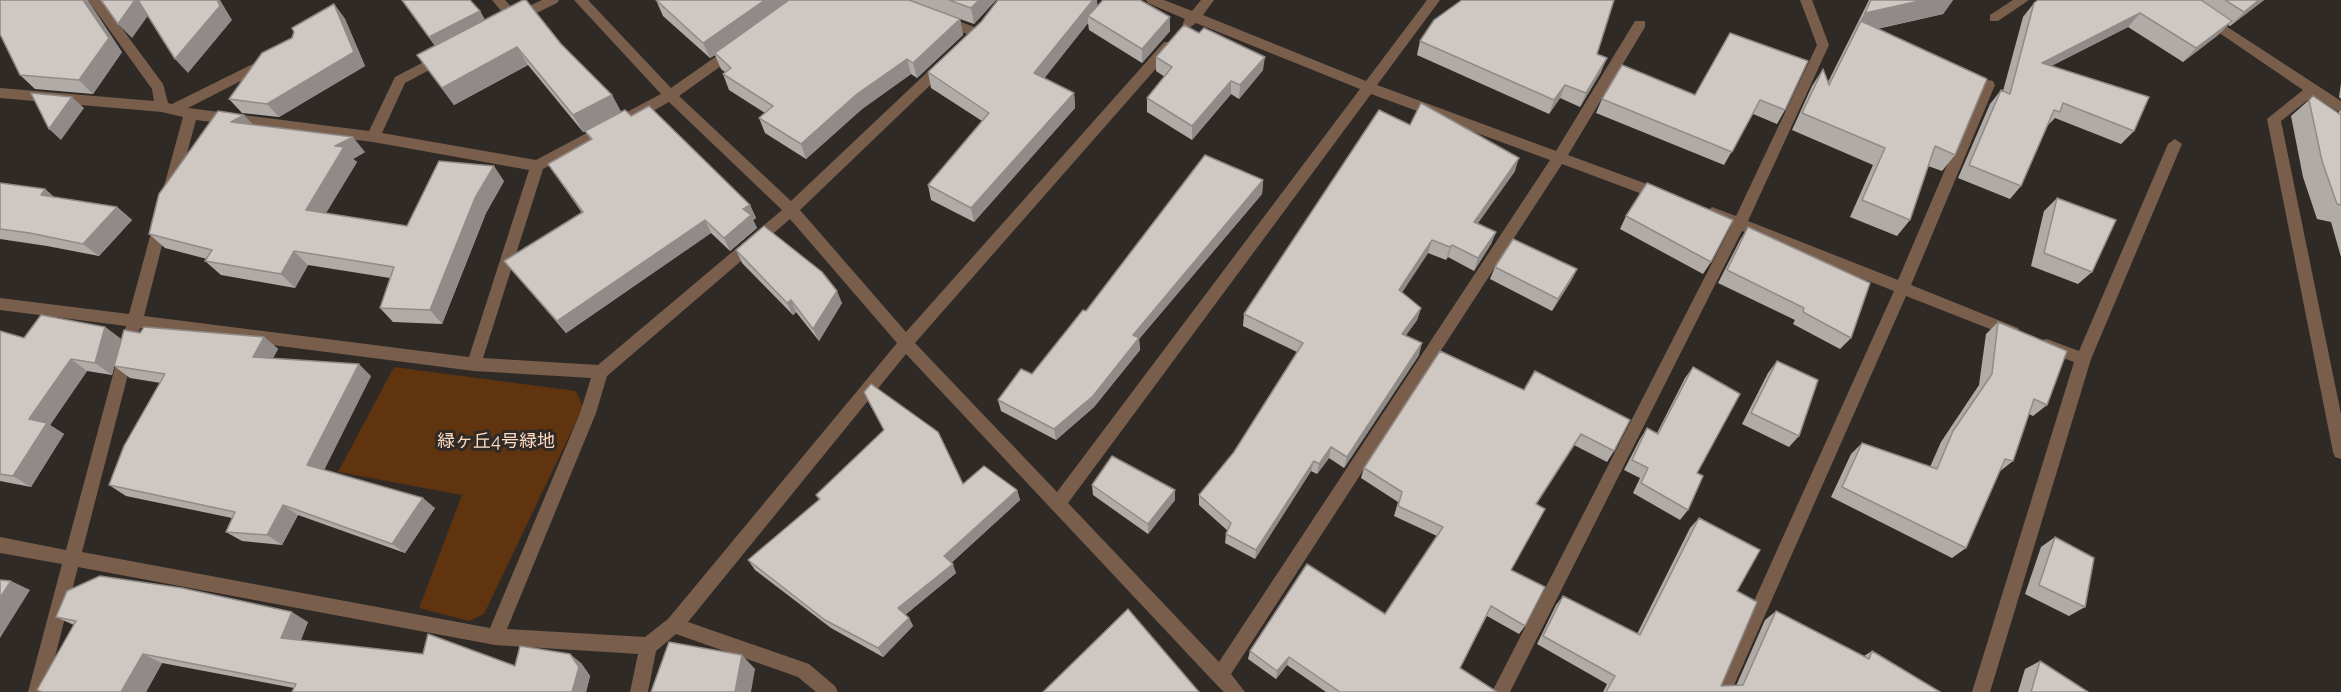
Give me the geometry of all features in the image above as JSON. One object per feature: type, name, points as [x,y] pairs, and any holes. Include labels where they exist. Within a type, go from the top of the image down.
[{"type":"street","points":[[94,0],[158,88],[168,108]]},
{"type":"street","points":[[498,0],[509,21],[553,0]]},
{"type":"street","points":[[580,0],[670,95],[791,210],[906,343],[1059,502],[1236,692]]},
{"type":"street","points":[[1152,0],[1370,88],[1558,159],[1676,200]]},
{"type":"street","points":[[639,692],[648,646],[674,625],[906,343],[1208,0]]},
{"type":"street","points":[[1059,502],[1434,0]]},
{"type":"street","points":[[1501,692],[1740,222],[1823,45],[1806,0]]},
{"type":"street","points":[[1994,18],[2023,0]]},
{"type":"street","points":[[2177,0],[2341,108]]},
{"type":"street","points":[[933,16],[977,33]]},
{"type":"street","points":[[1220,676],[1558,159],[1640,24]]},
{"type":"street","points":[[0,93],[168,108],[191,114],[373,137],[537,166],[670,95],[748,41]]},
{"type":"street","points":[[373,137],[400,80],[452,52]]},
{"type":"street","points":[[168,108],[276,57]]},
{"type":"street","points":[[495,637],[588,413],[601,372],[791,210],[952,57]]},
{"type":"street","points":[[1722,692],[1902,289],[1988,85]]},
{"type":"street","points":[[2312,90],[2274,118],[2341,452]]},
{"type":"street","points":[[37,692],[191,114]]},
{"type":"street","points":[[1981,692],[2083,359],[2175,144]]},
{"type":"street","points":[[474,364],[537,166]]},
{"type":"street","points":[[1697,207],[2083,359]]},
{"type":"street","points":[[0,304],[474,364],[601,372]]},
{"type":"street","points":[[0,545],[72,556],[495,637],[648,646]]},
{"type":"street","points":[[674,625],[803,670],[829,692]]},
{"type":"green space","name":"緑ヶ丘4号緑地","points":[[394,367],[576,391],[583,407],[484,614],[469,621],[419,608],[462,495],[338,472]]},
{"type":"building","points":[[0,0],[83,0],[109,38],[79,80],[20,75],[0,34]]},
{"type":"building","points":[[101,0],[135,0],[118,24]]},
{"type":"building","points":[[138,0],[217,0],[220,6],[175,59]]},
{"type":"building","points":[[402,0],[470,0],[480,11],[429,37]]},
{"type":"building","points":[[526,0],[561,44],[612,95],[573,115],[517,47],[442,88],[417,55]]},
{"type":"building","points":[[656,0],[765,0],[703,43]]},
{"type":"building","points":[[789,0],[909,0],[960,19],[913,63],[907,59],[857,94],[801,144],[759,118],[773,106],[723,74],[731,68],[715,53]]},
{"type":"building","points":[[949,0],[979,0],[971,8]]},
{"type":"building","points":[[998,0],[1093,0],[1034,73],[1074,93],[971,208],[928,185],[989,113],[928,72],[981,22]]},
{"type":"building","points":[[1103,0],[1140,0],[1170,17],[1142,49],[1088,16]]},
{"type":"building","points":[[1462,0],[1614,0],[1597,54],[1607,58],[1586,93],[1565,85],[1554,100],[1420,41],[1434,20]]},
{"type":"building","points":[[1871,0],[1924,0],[1865,13]]},
{"type":"building","points":[[2038,0],[2201,0],[2232,21],[2196,48],[2140,13],[2042,63],[2149,97],[2134,131],[2063,103],[2060,112],[2054,110],[2021,186],[1969,165],[2001,90],[2010,94],[2034,3]]},
{"type":"building","points":[[2225,0],[2259,0],[2244,12]]},
{"type":"building","points":[[334,4],[354,52],[267,104],[229,99],[262,53],[292,38],[294,32],[292,28]]},
{"type":"building","points":[[1861,21],[1987,79],[1955,155],[1935,146],[1910,220],[1862,200],[1885,148],[1802,113],[1823,69],[1829,85]]},
{"type":"building","points":[[1184,25],[1199,33],[1204,28],[1265,57],[1240,85],[1231,81],[1192,126],[1147,98],[1172,67],[1156,57]]},
{"type":"building","points":[[1730,33],[1808,61],[1785,110],[1760,100],[1732,152],[1602,99],[1622,65],[1695,95]]},
{"type":"building","points":[[31,93],[72,97],[49,129]]},
{"type":"building","points":[[2313,96],[2341,115],[2341,205],[2337,204],[2322,161],[2309,100]]},
{"type":"building","points":[[1421,103],[1519,158],[1474,222],[1496,232],[1478,258],[1452,245],[1450,247],[1432,240],[1399,290],[1421,308],[1402,334],[1422,343],[1347,457],[1331,447],[1319,464],[1314,461],[1256,550],[1226,534],[1231,523],[1199,495],[1234,452],[1303,343],[1244,314],[1379,110],[1410,125]]},
{"type":"building","points":[[649,106],[750,205],[743,209],[751,215],[724,238],[705,220],[557,321],[504,261],[583,212],[548,164],[592,139],[585,131],[625,110],[631,116]]},
{"type":"building","points":[[218,111],[244,115],[231,122],[353,137],[335,146],[344,147],[306,210],[407,226],[439,161],[494,166],[475,198],[430,310],[380,308],[394,267],[294,251],[281,274],[205,261],[212,250],[149,234],[159,194]]},
{"type":"building","points":[[1205,155],[1263,180],[1133,335],[1139,338],[1093,396],[1054,429],[998,400],[1021,369],[1032,374],[1083,310],[1086,311]]},
{"type":"building","points":[[0,183],[45,189],[41,195],[117,207],[83,244],[0,229]]},
{"type":"building","points":[[1647,183],[1733,220],[1711,262],[1626,216]]},
{"type":"building","points":[[2057,198],[2116,220],[2092,272],[2044,253]]},
{"type":"building","points":[[764,226],[822,272],[837,291],[813,329],[791,300],[787,303],[736,250]]},
{"type":"building","points":[[1748,227],[1870,283],[1851,338],[1803,312],[1804,308],[1727,270]]},
{"type":"building","points":[[1513,239],[1577,269],[1558,299],[1495,267]]},
{"type":"building","points":[[41,315],[105,327],[95,363],[71,359],[29,419],[47,423],[13,476],[0,474],[0,331],[24,338]]},
{"type":"building","points":[[1998,322],[2067,351],[2047,405],[2034,399],[2013,461],[2005,459],[1966,548],[1842,487],[1862,443],[1937,469],[1953,431],[1992,374]]},
{"type":"building","points":[[144,327],[264,337],[253,357],[359,364],[307,465],[423,498],[392,544],[283,505],[267,535],[226,532],[235,512],[109,485],[124,446],[165,374],[114,366],[124,330],[140,333]]},
{"type":"building","points":[[1440,351],[1524,390],[1535,371],[1630,420],[1614,451],[1581,434],[1536,504],[1545,509],[1511,570],[1545,587],[1525,626],[1491,606],[1460,668],[1497,692],[1340,692],[1289,657],[1277,671],[1250,651],[1307,564],[1385,614],[1443,527],[1398,506],[1402,492],[1364,468]]},
{"type":"building","points":[[1777,361],[1818,380],[1799,436],[1751,413]]},
{"type":"building","points":[[1693,367],[1740,394],[1697,473],[1703,476],[1688,510],[1641,483],[1648,468],[1632,460],[1647,428],[1658,434]]},
{"type":"building","points":[[871,384],[938,432],[963,484],[984,466],[1017,490],[944,556],[953,564],[898,608],[909,618],[878,648],[825,620],[748,560],[820,499],[816,495],[884,430],[864,392]]},
{"type":"building","points":[[1112,456],[1175,490],[1148,524],[1092,485]]},
{"type":"building","points":[[1699,518],[1760,550],[1737,591],[1757,602],[1721,686],[1743,685],[1776,611],[1869,659],[1872,651],[1940,692],[1606,692],[1615,676],[1543,636],[1563,596],[1640,635]]},
{"type":"building","points":[[2055,537],[2094,558],[2085,607],[2039,585]]},
{"type":"building","points":[[100,576],[182,588],[292,612],[281,638],[423,654],[428,634],[515,666],[520,646],[570,654],[579,667],[572,692],[292,692],[296,684],[143,654],[121,692],[42,692],[37,690],[76,621],[56,617],[67,591]]},
{"type":"building","points":[[0,580],[11,581],[0,598]]},
{"type":"building","points":[[1128,609],[1199,692],[1043,692]]},
{"type":"building","points":[[669,642],[742,655],[735,692],[651,692]]},
{"type":"building","points":[[2040,661],[2088,692],[2031,692]]}]
